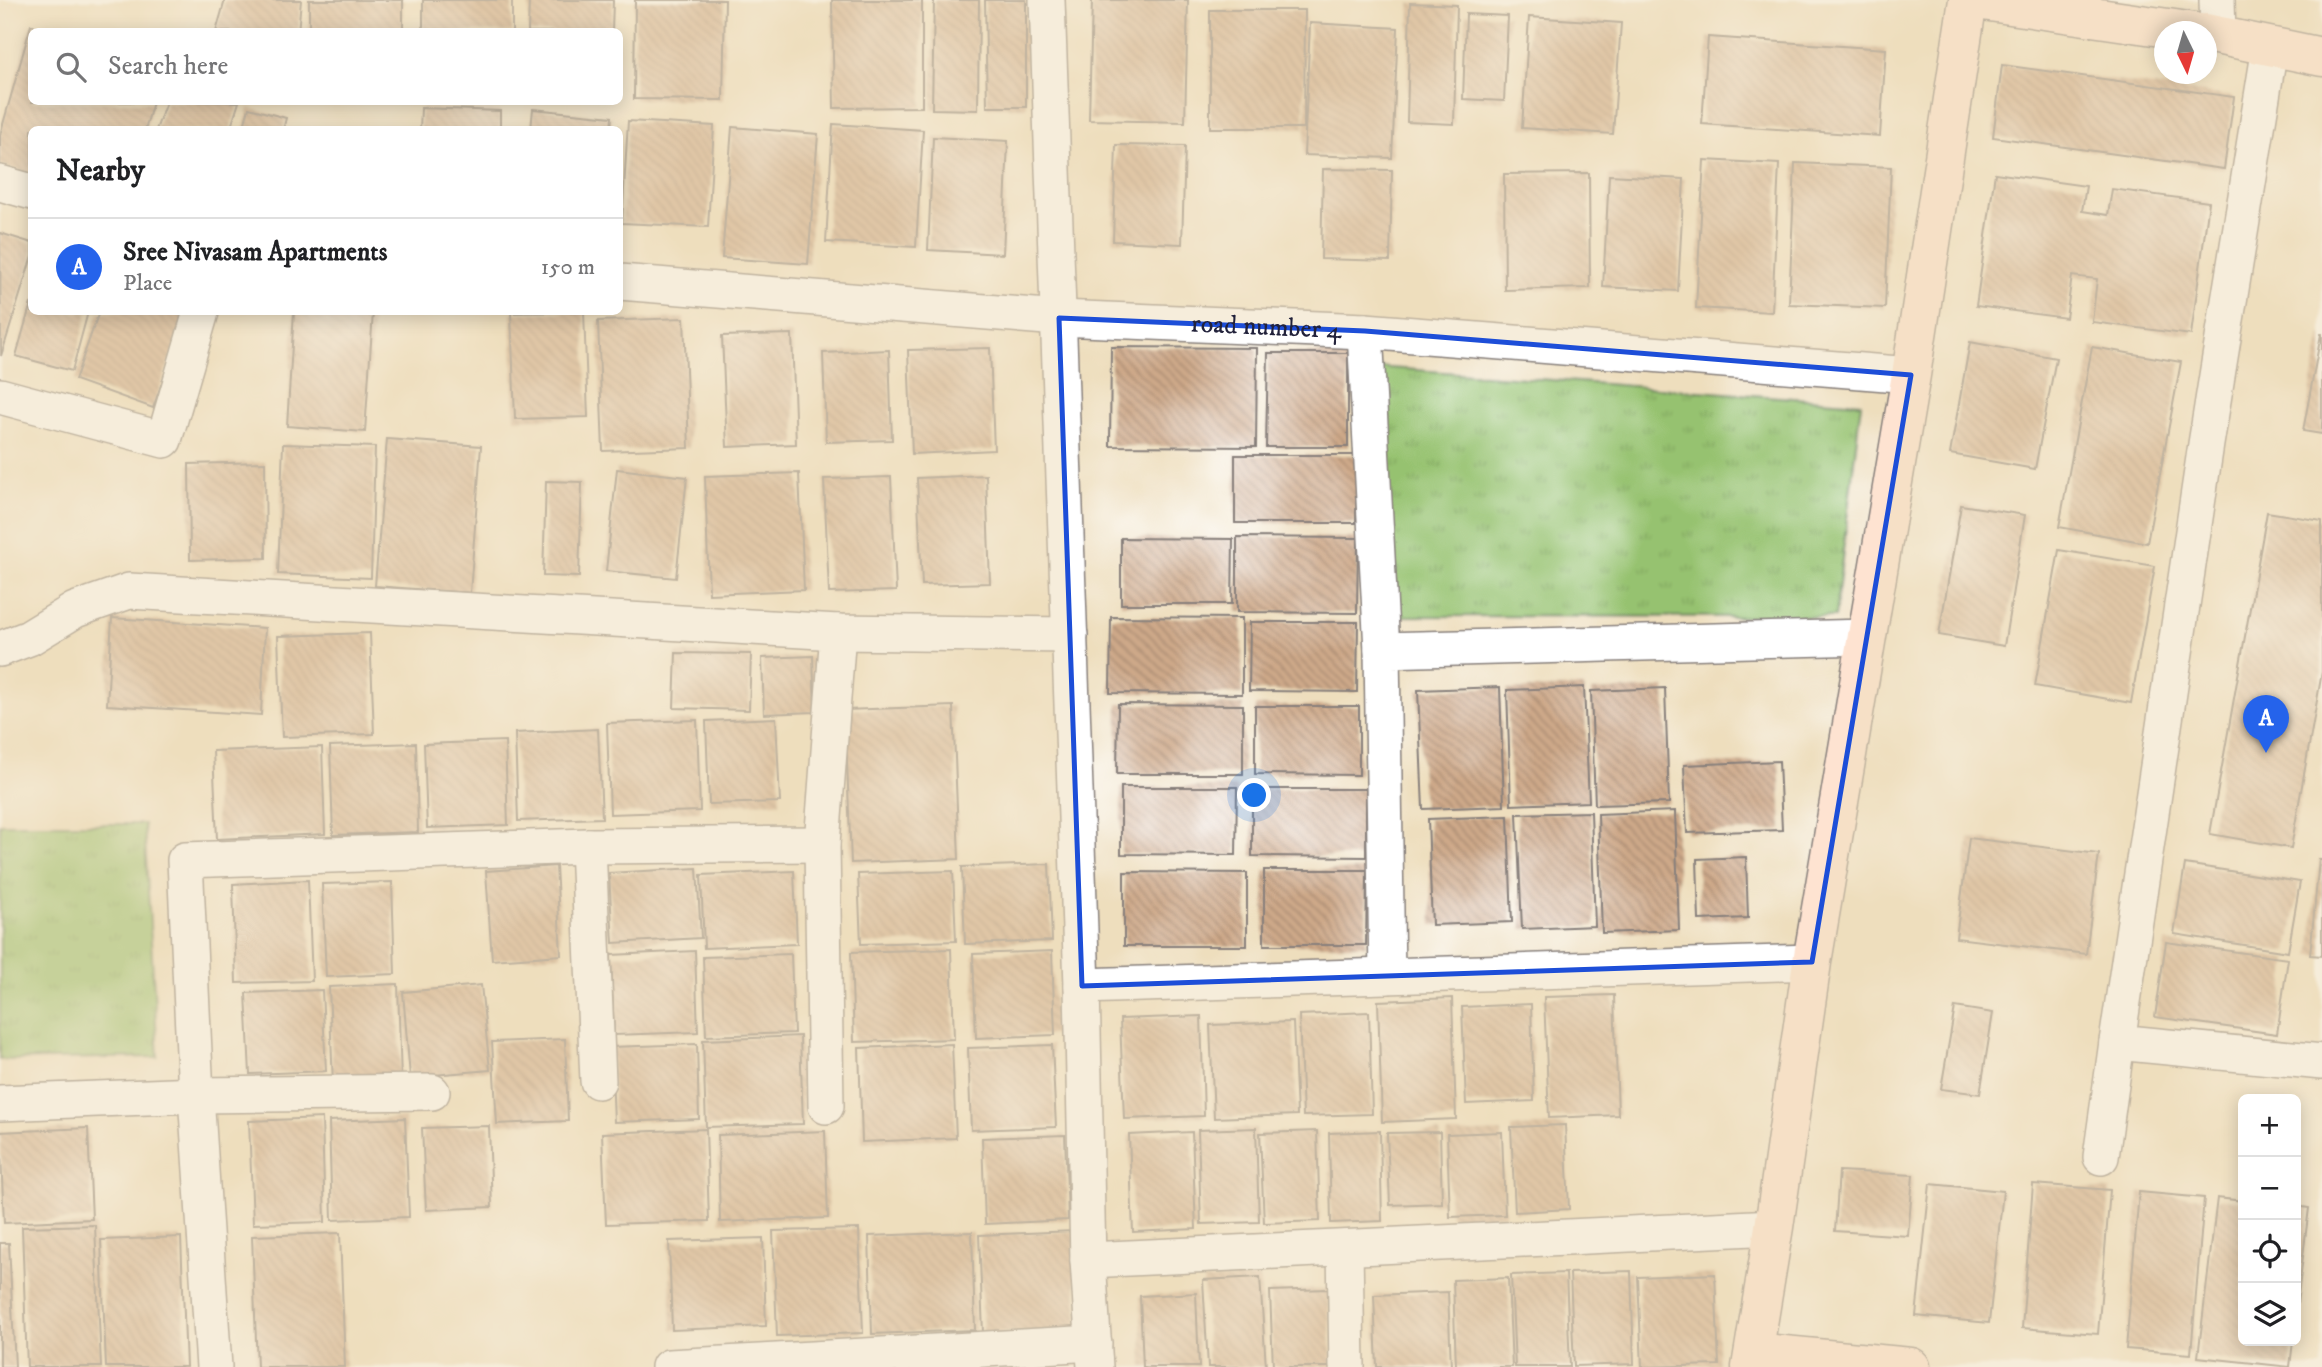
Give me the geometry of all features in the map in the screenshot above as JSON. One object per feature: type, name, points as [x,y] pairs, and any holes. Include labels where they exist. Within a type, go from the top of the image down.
[{"type":"street","points":[[669,1367],[1095,1355],[1088,1260],[1082,986],[1047,0]]},
{"type":"street","points":[[1911,1367],[1752,1359],[1812,962],[1911,375],[1968,0]]},
{"type":"street","points":[[1976,0],[2172,21]]},
{"type":"street","points":[[2217,28],[2270,47],[2322,57]]},
{"type":"street","points":[[2101,1157],[2204,457],[2270,47]]},
{"type":"street","points":[[0,183],[28,191]]},
{"type":"street","name":"road number 4","points":[[623,282],[1059,317],[1365,331],[1911,375]]},
{"type":"street","points":[[0,396],[164,440],[200,315]]},
{"type":"street","points":[[1365,331],[1382,650],[1387,976]]},
{"type":"street","points":[[0,649],[29,638],[75,610],[129,592],[838,632],[1070,635]]},
{"type":"street","points":[[827,1107],[822,844],[838,632]]},
{"type":"street","points":[[1382,650],[1867,637]]},
{"type":"street","points":[[214,1367],[196,1095],[185,860],[588,846],[822,844]]},
{"type":"street","points":[[588,846],[598,1081]]},
{"type":"street","points":[[1082,986],[1812,962]]},
{"type":"street","points":[[2117,1042],[2322,1062]]},
{"type":"street","points":[[0,1103],[196,1095],[432,1092]]},
{"type":"street","points":[[1088,1260],[1774,1227]]},
{"type":"street","points":[[1345,1248],[1347,1367]]},
{"type":"highlighted area","points":[[1059,318],[1365,331],[1911,375],[1812,962],[1082,986]]},
{"type":"green space","points":[[1376,367],[1861,403],[1835,617],[1374,616]]},
{"type":"green space","points":[[0,824],[144,824],[158,1057],[0,1060]]},
{"type":"building","points":[[225,0],[301,0],[298,28],[217,28]]},
{"type":"building","points":[[309,0],[403,0],[403,28],[309,28]]},
{"type":"building","points":[[423,0],[512,0],[512,28],[423,28]]},
{"type":"building","points":[[529,0],[613,0],[612,28],[528,28]]},
{"type":"building","points":[[635,0],[725,0],[723,100],[634,99]]},
{"type":"building","points":[[832,0],[922,0],[922,107],[834,108]]},
{"type":"building","points":[[934,0],[979,0],[978,110],[932,109]]},
{"type":"building","points":[[985,0],[1026,0],[1026,107],[987,107]]},
{"type":"building","points":[[1092,0],[1188,0],[1185,122],[1089,120]]},
{"type":"building","points":[[1410,3],[1457,5],[1454,124],[1407,122]]},
{"type":"building","points":[[1210,10],[1305,10],[1304,128],[1210,128]]},
{"type":"building","points":[[1466,14],[1508,16],[1504,101],[1463,99]]},
{"type":"building","points":[[1529,17],[1621,23],[1613,134],[1522,128]]},
{"type":"building","points":[[1310,23],[1398,28],[1392,158],[1304,155]]},
{"type":"building","points":[[28,36],[28,105],[152,105],[146,126],[28,126],[28,173],[0,165],[0,135]]},
{"type":"building","points":[[1708,37],[1886,49],[1880,136],[1702,124]]},
{"type":"building","points":[[2002,65],[2234,97],[2224,169],[1993,137]]},
{"type":"building","points":[[165,105],[238,105],[231,126],[157,126]]},
{"type":"building","points":[[249,108],[286,118],[284,126],[244,126]]},
{"type":"building","points":[[421,108],[500,111],[500,126],[420,126]]},
{"type":"building","points":[[533,109],[612,117],[611,126],[531,126]]},
{"type":"building","points":[[628,121],[714,126],[708,227],[623,223]]},
{"type":"building","points":[[833,124],[923,130],[916,247],[826,242]]},
{"type":"building","points":[[732,127],[818,134],[808,264],[722,258]]},
{"type":"building","points":[[933,137],[1008,141],[1003,254],[928,250]]},
{"type":"building","points":[[1116,145],[1185,146],[1182,244],[1113,241]]},
{"type":"building","points":[[1704,160],[1779,164],[1772,312],[1696,308]]},
{"type":"building","points":[[1795,163],[1891,167],[1885,308],[1789,304]]},
{"type":"building","points":[[1323,169],[1392,170],[1390,261],[1321,259]]},
{"type":"building","points":[[1589,173],[1590,288],[1505,290],[1504,174]]},
{"type":"building","points":[[1995,173],[2086,186],[2082,211],[2108,215],[2112,189],[2209,202],[2191,335],[2092,322],[2097,279],[2072,276],[2066,318],[1976,306]]},
{"type":"building","points":[[1609,175],[1684,179],[1678,291],[1603,287]]},
{"type":"building","points":[[0,233],[28,242],[28,269],[1,356]]},
{"type":"building","points":[[28,314],[87,315],[72,371],[16,356]]},
{"type":"building","points":[[98,315],[186,315],[153,408],[75,380]]},
{"type":"building","points":[[294,315],[373,315],[365,432],[287,426]]},
{"type":"building","points":[[511,315],[584,315],[588,417],[515,419]]},
{"type":"building","points":[[684,318],[689,448],[603,451],[598,321]]},
{"type":"building","points":[[792,334],[796,444],[727,447],[722,336]]},
{"type":"building","points":[[2322,334],[2322,434],[2303,431]]},
{"type":"building","points":[[1970,342],[2056,358],[2035,469],[1950,454]]},
{"type":"building","points":[[1111,347],[1257,348],[1256,447],[1110,446]]},
{"type":"building","points":[[2092,347],[2181,362],[2147,543],[2059,527]]},
{"type":"building","points":[[990,348],[994,450],[912,454],[908,350]]},
{"type":"building","points":[[889,350],[892,440],[826,442],[823,353]]},
{"type":"building","points":[[1268,353],[1348,353],[1348,447],[1266,447]]},
{"type":"building","points":[[387,439],[481,446],[470,593],[375,586]]},
{"type":"building","points":[[283,444],[375,447],[371,578],[278,574]]},
{"type":"building","points":[[1235,455],[1357,455],[1356,523],[1235,523]]},
{"type":"building","points":[[265,462],[266,558],[190,560],[189,464]]},
{"type":"building","points":[[617,469],[687,477],[676,578],[606,571]]},
{"type":"building","points":[[799,473],[804,590],[709,594],[705,476]]},
{"type":"building","points":[[986,475],[990,583],[922,585],[917,478]]},
{"type":"building","points":[[891,477],[896,591],[829,593],[824,479]]},
{"type":"building","points":[[546,481],[582,482],[579,577],[543,576]]},
{"type":"building","points":[[1961,505],[2025,515],[2004,646],[1939,635]]},
{"type":"building","points":[[2267,512],[2322,521],[2322,672],[2291,848],[2210,834]]},
{"type":"building","points":[[1237,537],[1358,538],[1357,613],[1237,612]]},
{"type":"building","points":[[1121,538],[1233,539],[1232,604],[1121,604]]},
{"type":"building","points":[[2059,550],[2155,566],[2131,703],[2035,686]]},
{"type":"building","points":[[1111,617],[1242,618],[1242,694],[1110,693]]},
{"type":"building","points":[[112,618],[265,628],[261,715],[107,705]]},
{"type":"building","points":[[1250,622],[1358,622],[1357,692],[1249,691]]},
{"type":"building","points":[[370,633],[374,734],[282,737],[278,636]]},
{"type":"building","points":[[676,653],[751,654],[749,710],[674,708]]},
{"type":"building","points":[[813,656],[815,712],[764,714],[762,658]]},
{"type":"building","points":[[1500,687],[1504,806],[1423,809],[1418,690]]},
{"type":"building","points":[[1584,687],[1589,802],[1511,805],[1507,690]]},
{"type":"building","points":[[1665,688],[1669,803],[1595,805],[1591,691]]},
{"type":"building","points":[[1118,704],[1243,705],[1243,774],[1117,774]]},
{"type":"building","points":[[953,706],[959,859],[851,863],[845,710]]},
{"type":"building","points":[[1255,706],[1359,706],[1359,775],[1255,774]]},
{"type":"building","points":[[776,718],[780,802],[709,804],[706,721]]},
{"type":"building","points":[[697,720],[700,811],[610,814],[607,723]]},
{"type":"building","points":[[598,729],[602,818],[518,821],[515,733]]},
{"type":"building","points":[[505,741],[508,825],[427,828],[424,744]]},
{"type":"building","points":[[416,743],[418,832],[333,835],[330,746]]},
{"type":"building","points":[[322,747],[325,834],[217,839],[213,751]]},
{"type":"building","points":[[1779,761],[1782,830],[1687,833],[1684,765]]},
{"type":"building","points":[[1121,787],[1237,787],[1236,855],[1121,854]]},
{"type":"building","points":[[1252,789],[1366,789],[1366,857],[1252,856]]},
{"type":"building","points":[[1675,811],[1679,930],[1602,933],[1598,814]]},
{"type":"building","points":[[1591,812],[1595,926],[1522,929],[1517,814]]},
{"type":"building","points":[[1508,816],[1512,922],[1432,925],[1428,819]]},
{"type":"building","points":[[1969,838],[2099,854],[2086,954],[1956,938]]},
{"type":"building","points":[[1746,857],[1748,918],[1699,920],[1697,859]]},
{"type":"building","points":[[2319,860],[2322,860],[2322,956],[2310,955]]},
{"type":"building","points":[[1049,864],[1052,941],[965,944],[962,867]]},
{"type":"building","points":[[2185,864],[2300,882],[2288,952],[2174,934]]},
{"type":"building","points":[[556,866],[561,955],[492,960],[486,871]]},
{"type":"building","points":[[697,868],[701,938],[613,943],[609,873]]},
{"type":"building","points":[[1264,870],[1367,870],[1366,945],[1264,945]]},
{"type":"building","points":[[794,871],[797,944],[704,948],[701,875]]},
{"type":"building","points":[[953,871],[956,941],[861,944],[858,874]]},
{"type":"building","points":[[1124,872],[1247,873],[1247,946],[1124,946]]},
{"type":"building","points":[[308,880],[312,981],[236,983],[233,884]]},
{"type":"building","points":[[392,882],[395,974],[326,977],[322,884]]},
{"type":"building","points":[[2166,942],[2288,959],[2277,1034],[2155,1017]]},
{"type":"building","points":[[951,949],[954,1039],[854,1042],[851,952]]},
{"type":"building","points":[[695,951],[698,1032],[614,1035],[611,955]]},
{"type":"building","points":[[1052,951],[1055,1035],[976,1038],[973,954]]},
{"type":"building","points":[[791,954],[794,1033],[706,1036],[703,957]]},
{"type":"building","points":[[398,984],[401,1082],[333,1084],[329,987]]},
{"type":"building","points":[[481,985],[490,1070],[410,1077],[403,992]]},
{"type":"building","points":[[322,990],[326,1071],[250,1074],[246,993]]},
{"type":"building","points":[[1614,995],[1618,1115],[1549,1118],[1544,997]]},
{"type":"building","points":[[1452,998],[1456,1119],[1382,1122],[1378,1001]]},
{"type":"building","points":[[1531,1004],[1534,1101],[1466,1104],[1462,1007]]},
{"type":"building","points":[[1955,1007],[1993,1013],[1980,1094],[1941,1089]]},
{"type":"building","points":[[1369,1012],[1372,1114],[1303,1116],[1299,1015]]},
{"type":"building","points":[[1201,1016],[1204,1116],[1124,1119],[1120,1019]]},
{"type":"building","points":[[1293,1022],[1297,1115],[1214,1118],[1210,1025]]},
{"type":"building","points":[[800,1036],[803,1124],[706,1127],[703,1040]]},
{"type":"building","points":[[565,1039],[568,1121],[497,1124],[492,1042]]},
{"type":"building","points":[[697,1044],[699,1119],[614,1122],[611,1047]]},
{"type":"building","points":[[952,1044],[956,1138],[862,1142],[859,1048]]},
{"type":"building","points":[[1052,1045],[1056,1127],[971,1130],[968,1048]]},
{"type":"building","points":[[322,1118],[325,1222],[253,1224],[249,1121]]},
{"type":"building","points":[[405,1118],[409,1217],[332,1220],[329,1121]]},
{"type":"building","points":[[1565,1125],[1569,1209],[1515,1212],[1511,1127]]},
{"type":"building","points":[[489,1126],[492,1207],[426,1210],[422,1128]]},
{"type":"building","points":[[88,1128],[92,1219],[4,1223],[0,1132]]},
{"type":"building","points":[[1256,1128],[1259,1222],[1201,1224],[1198,1130]]},
{"type":"building","points":[[706,1129],[709,1221],[606,1224],[602,1133]]},
{"type":"building","points":[[825,1131],[828,1218],[720,1222],[718,1135]]},
{"type":"building","points":[[1317,1131],[1320,1221],[1264,1223],[1260,1133]]},
{"type":"building","points":[[1380,1131],[1382,1221],[1331,1223],[1329,1133]]},
{"type":"building","points":[[1192,1132],[1196,1229],[1133,1232],[1129,1135]]},
{"type":"building","points":[[1440,1132],[1442,1203],[1390,1205],[1387,1133]]},
{"type":"building","points":[[1502,1132],[1505,1215],[1450,1217],[1447,1134]]},
{"type":"building","points":[[1065,1135],[1068,1220],[985,1224],[982,1138]]},
{"type":"building","points":[[1839,1171],[1913,1175],[1908,1236],[1835,1231]]},
{"type":"building","points":[[1930,1184],[2003,1191],[1989,1323],[1916,1316]]},
{"type":"building","points":[[2033,1184],[2110,1190],[2098,1334],[2022,1328]]},
{"type":"building","points":[[2139,1192],[2204,1198],[2191,1354],[2126,1349]]},
{"type":"building","points":[[2217,1198],[2238,1200],[2238,1346],[2292,1346],[2290,1367],[2198,1357]]},
{"type":"building","points":[[2301,1207],[2309,1208],[2301,1272]]},
{"type":"building","points":[[95,1225],[101,1367],[27,1367],[22,1227]]},
{"type":"building","points":[[859,1229],[863,1333],[777,1336],[773,1231]]},
{"type":"building","points":[[1074,1231],[1078,1330],[983,1333],[979,1235]]},
{"type":"building","points":[[972,1232],[975,1330],[872,1334],[869,1236]]},
{"type":"building","points":[[340,1233],[345,1367],[257,1367],[252,1236]]},
{"type":"building","points":[[181,1237],[186,1367],[106,1367],[101,1240]]},
{"type":"building","points":[[763,1238],[766,1326],[672,1330],[669,1241]]},
{"type":"building","points":[[0,1243],[9,1243],[15,1367],[0,1367]]},
{"type":"building","points":[[1631,1271],[1634,1364],[1574,1366],[1570,1273]]},
{"type":"building","points":[[1566,1273],[1570,1367],[1515,1367],[1511,1275]]},
{"type":"building","points":[[1715,1274],[1719,1365],[1642,1367],[1638,1277]]},
{"type":"building","points":[[1260,1277],[1266,1367],[1208,1367],[1203,1280]]},
{"type":"building","points":[[1508,1278],[1512,1367],[1456,1367],[1453,1280]]},
{"type":"building","points":[[1328,1289],[1332,1367],[1273,1367],[1270,1291]]},
{"type":"building","points":[[1448,1292],[1451,1367],[1377,1367],[1374,1295]]},
{"type":"building","points":[[1196,1293],[1199,1367],[1143,1367],[1140,1296]]},
{"type":"place","name":"Sree Nivasam Apartments","points":[[2266,753]]}]
